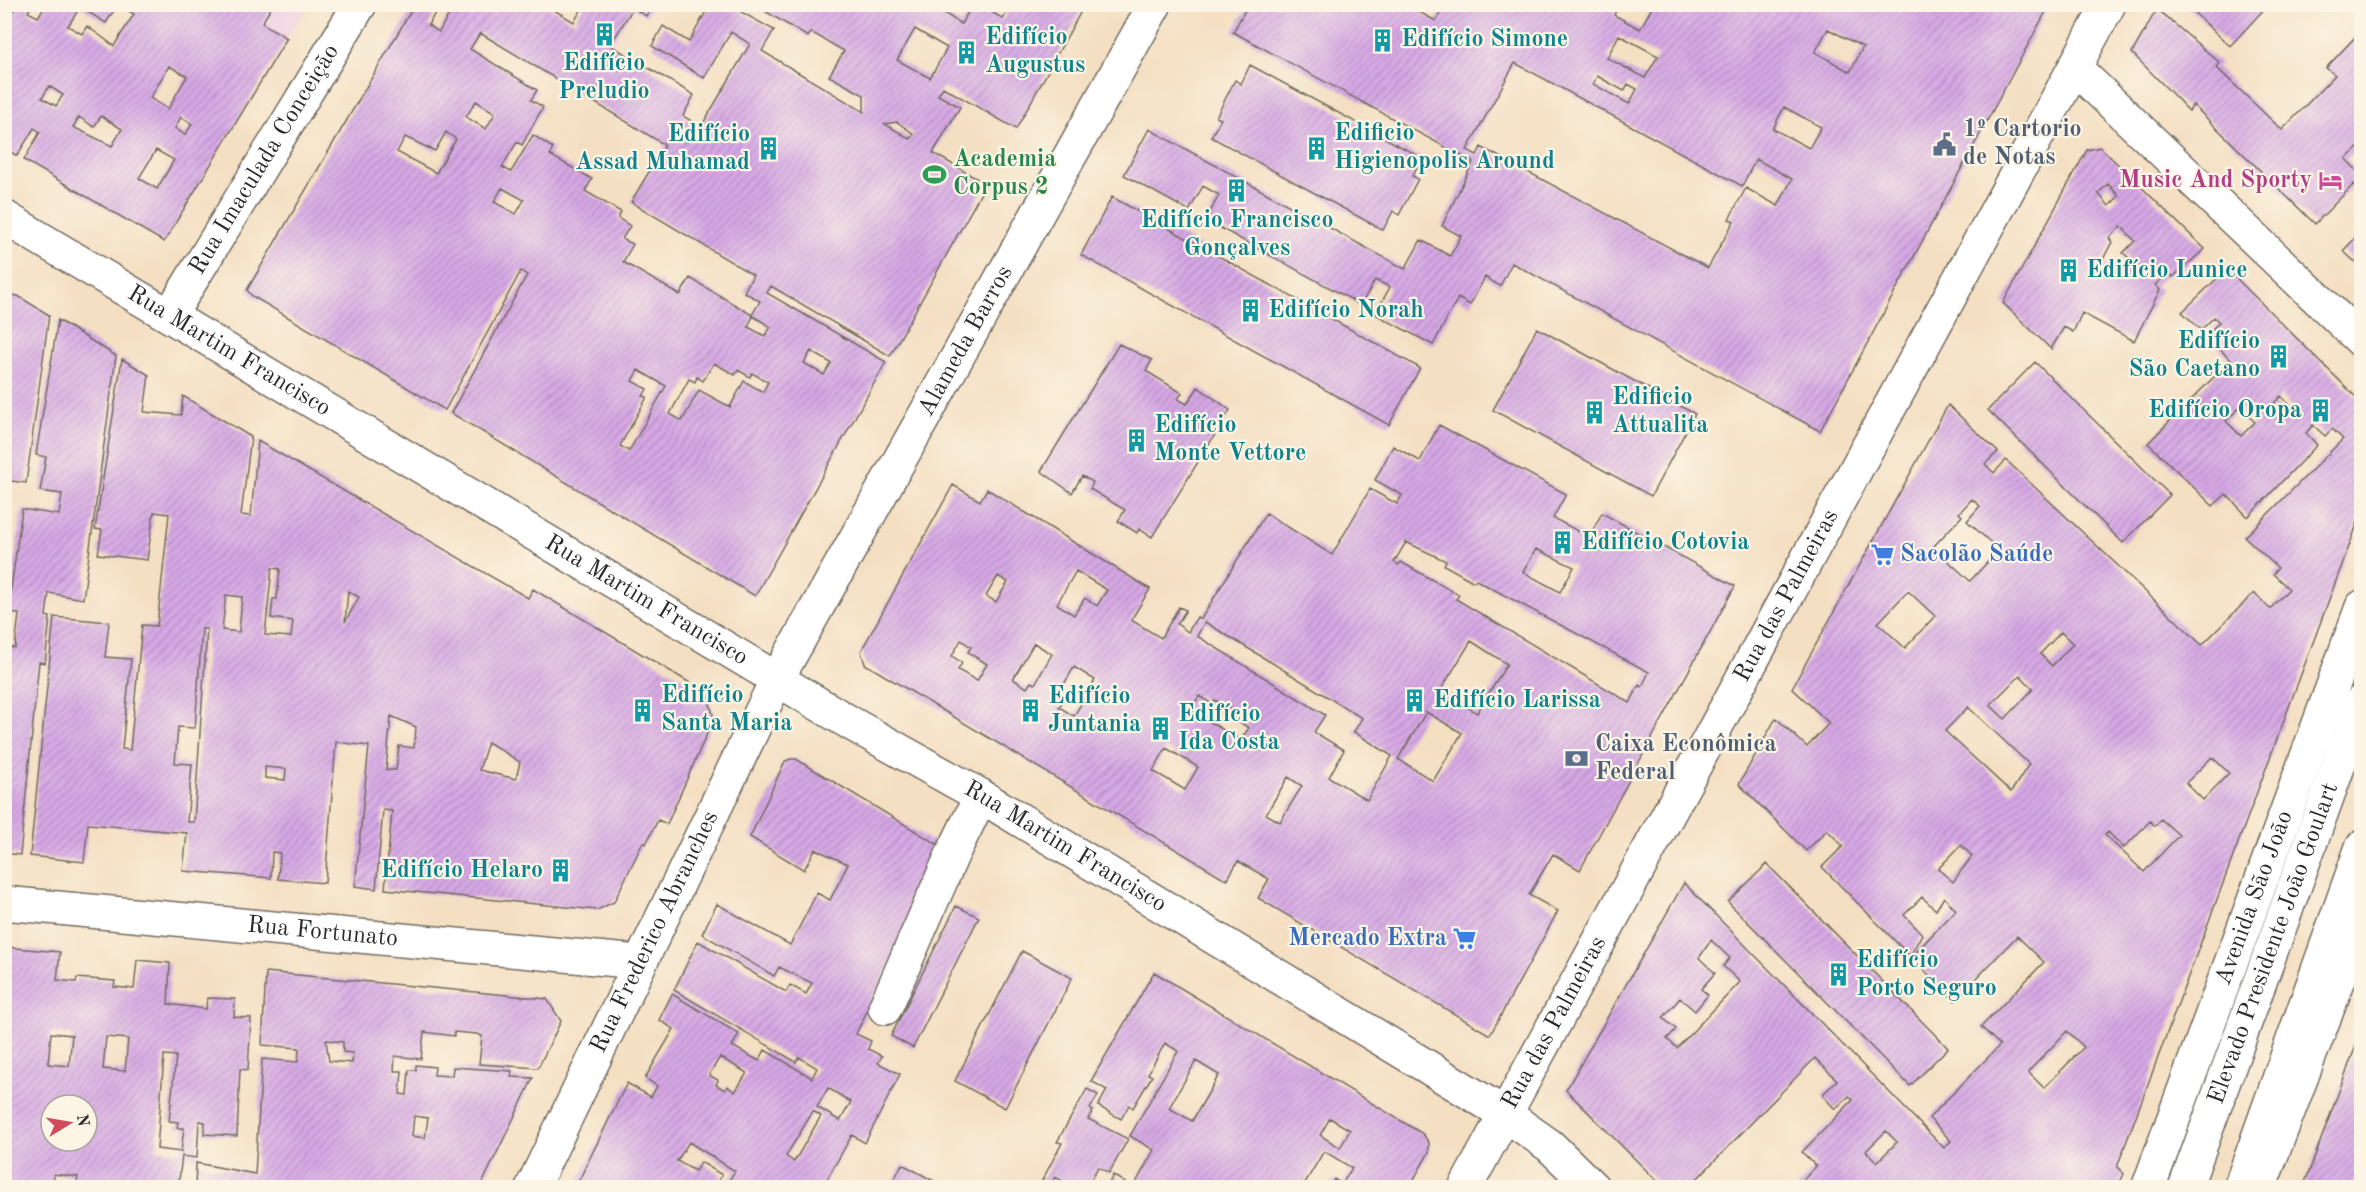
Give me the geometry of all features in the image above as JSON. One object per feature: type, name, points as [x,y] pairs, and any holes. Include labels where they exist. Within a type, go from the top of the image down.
[{"type":"main road","name":"Rua Imaculada Conceição","points":[[171,315],[360,4]]},
{"type":"main road","name":"Alameda Barros","points":[[777,679],[1155,4]]},
{"type":"main road","name":"Rua das Palmeiras","points":[[1464,1188],[2076,69],[2109,4]]},
{"type":"main road","points":[[2076,69],[2361,341]]},
{"type":"main road","name":"Rua Martim Francisco","points":[[4,217],[777,679],[981,796],[1504,1114],[1550,1146],[1593,1188]]},
{"type":"main road","name":"Avenida São João","points":[[2148,1188],[2361,607]]},
{"type":"main road","name":"Rua Frederico Abranches","points":[[532,1188],[777,679]]},
{"type":"main road","name":"Elevado Presidente João Goulart","points":[[2185,1188],[2361,701]]},
{"type":"main road","points":[[885,1008],[953,853],[981,796]]},
{"type":"main road","name":"Elevado Presidente João Goulart","points":[[2240,1188],[2361,847]]},
{"type":"main road","name":"Rua Fortunato","points":[[4,903],[639,962]]},
{"type":"main road","points":[[2259,1188],[2361,919]]},
{"type":"shaded area","points":[[231,5],[308,5],[287,38]]},
{"type":"building","points":[[17,4],[33,4],[28,12],[38,17],[46,4],[118,4],[106,23],[80,7],[68,26],[82,34],[87,26],[114,46],[134,14],[122,7],[124,4],[273,4],[262,23],[287,38],[164,242],[24,160],[40,132],[34,128],[17,156],[4,148],[4,24]],"holes":[[[169,66],[187,76],[168,109],[150,98]],[[49,86],[63,95],[56,106],[42,98]],[[101,116],[122,129],[112,146],[73,127],[79,117],[94,127]],[[181,117],[192,124],[185,135],[175,128]],[[156,150],[174,160],[157,189],[139,178]]]},
{"type":"building","points":[[415,4],[544,4],[574,22],[583,7],[578,4],[653,4],[646,16],[633,8],[610,45],[694,95],[683,116],[701,127],[750,44],[731,32],[704,78],[652,46],[663,26],[689,42],[709,6],[707,4],[745,4],[741,12],[774,30],[762,51],[864,112],[864,95],[829,76],[844,51],[811,32],[808,37],[753,4],[930,4],[961,24],[973,4],[979,4],[1003,19],[1009,9],[1001,4],[1085,4],[1016,129],[943,87],[938,95],[960,107],[933,153],[986,184],[890,356],[771,286],[767,293],[886,362],[755,596],[451,413],[527,275],[521,271],[445,410],[252,296],[247,290]],"holes":[[[438,8],[449,14],[439,32],[428,25]],[[915,29],[947,48],[930,78],[897,60]],[[480,33],[665,145],[631,202],[753,275],[744,292],[760,301],[752,315],[690,278],[680,295],[623,262],[633,244],[622,239],[630,226],[618,218],[621,212],[585,191],[592,179],[550,155],[553,148],[533,135],[511,172],[502,167],[517,142],[522,145],[543,107],[531,100],[537,90],[470,49]],[[476,101],[495,113],[486,129],[466,117]],[[897,122],[914,134],[910,139],[885,124]],[[446,132],[456,139],[436,173],[397,152],[405,137],[435,151]],[[502,188],[524,200],[516,214],[494,202]],[[753,316],[771,327],[765,336],[748,327]],[[811,351],[831,363],[824,375],[804,363]],[[714,363],[735,375],[738,370],[750,377],[752,373],[768,382],[763,392],[744,381],[730,407],[699,390],[682,421],[670,414],[689,379],[695,382],[697,377],[703,381]],[[638,370],[666,386],[629,451],[620,446],[647,397],[643,396],[647,389],[632,381]]]},
{"type":"building","points":[[1445,4],[1619,4],[1614,15],[1640,29],[1654,4],[2050,4],[1820,431],[1512,263],[1500,286],[1485,277],[1470,305],[1458,298],[1433,345],[1375,314],[1390,287],[1375,280],[1361,305],[1206,220],[1219,195],[1203,186],[1189,211],[1124,175],[1149,129],[1405,269],[1421,240],[1450,256],[1461,236],[1442,226],[1473,162],[1233,32],[1248,5],[1406,5],[1436,21]],"holes":[[[1828,29],[1863,47],[1850,72],[1815,52]],[[1619,35],[1658,56],[1645,78],[1607,58]],[[1515,63],[1742,186],[1756,159],[1792,179],[1778,206],[1746,188],[1729,219],[1734,221],[1708,268],[1481,147],[1477,155],[1467,150]],[[1597,76],[1624,91],[1628,84],[1637,89],[1629,104],[1593,84]],[[1784,107],[1821,127],[1809,148],[1773,129]]]},
{"type":"building","points":[[2186,5],[2268,5],[2230,46]]},
{"type":"building","points":[[2157,9],[2220,63],[2217,68],[2282,130],[2335,75],[2326,68],[2361,31],[2361,150],[2359,147],[2346,159],[2361,175],[2361,192],[2354,184],[2315,224],[2193,105],[2189,111],[2132,53]]},
{"type":"building","name":"Edificio Higienopolis Around","points":[[1250,65],[1422,158],[1412,176],[1418,179],[1399,215],[1393,211],[1383,230],[1211,137],[1221,119],[1216,117],[1235,80],[1241,84]]},
{"type":"building","name":"Edifício Lunice","points":[[2100,147],[2205,249],[2173,277],[2169,273],[2155,285],[2160,290],[2134,341],[2082,313],[2073,332],[2064,327],[2051,349],[2003,303],[2087,150]],"holes":[[[2108,184],[2119,196],[2109,206],[2098,193]],[[2121,226],[2135,241],[2123,253],[2129,258],[2120,273],[2101,263],[2112,242],[2109,238]]]},
{"type":"building","name":"Edifício Norah","points":[[1112,197],[1420,368],[1389,425],[1081,255]]},
{"type":"building","points":[[2361,232],[2361,267],[2343,251]]},
{"type":"building","points":[[2227,269],[2361,402],[2361,514],[2117,1167],[2124,1174],[2117,1188],[1796,1188],[1816,1166],[1802,1152],[1853,1100],[1849,1096],[1835,1109],[1822,1095],[1837,1080],[1815,1058],[1688,1188],[1664,1188],[1566,1090],[1684,883],[1944,1148],[1951,1141],[1929,1118],[2000,1045],[1981,1027],[2044,962],[2017,936],[1955,1001],[1911,957],[1956,910],[1944,897],[1936,910],[1922,897],[1904,915],[1922,934],[1910,956],[1822,867],[1843,846],[1827,830],[1806,851],[1739,784],[1776,718],[1807,747],[1829,723],[1792,688],[1948,405],[1998,452],[1985,464],[1994,473],[2006,460],[2202,645],[2254,593],[2270,609],[2289,589],[2273,574],[2278,568],[2245,537],[2343,439],[2332,429],[2325,436],[2313,425],[2306,433],[2317,445],[2248,517],[2226,494],[2213,506],[2148,443],[2231,360],[2206,336],[2219,322],[2214,317],[2201,330],[2182,312]],"holes":[[[2281,396],[2293,408],[2286,415],[2274,403]],[[2239,408],[2255,422],[2241,436],[2226,421]],[[1972,499],[1980,506],[1967,521],[1999,550],[1970,581],[1933,547],[1962,516],[1959,513]],[[1908,591],[1935,616],[1905,648],[1878,623]],[[2061,632],[2073,644],[2052,666],[2040,654]],[[2020,675],[2033,689],[2005,719],[1990,705]],[[1968,707],[2029,764],[2011,792],[1945,731]],[[2212,757],[2229,773],[2203,800],[2186,783]],[[2161,819],[2179,835],[2144,872],[2105,835],[2108,832],[2124,848],[2150,821],[2155,826]],[[1961,845],[1972,856],[1953,882],[1938,869]],[[1711,940],[1730,958],[1723,966],[1740,982],[1677,1048],[1667,1039],[1676,1029],[1663,1018],[1680,998],[1695,1011],[1708,995],[1701,989],[1715,973],[1699,958]],[[2067,1031],[2084,1047],[2044,1088],[2028,1072]],[[1886,1131],[1897,1142],[1877,1162],[1866,1151]]]},
{"type":"building","points":[[4,294],[18,296],[49,315],[26,483],[4,480]]},
{"type":"building","points":[[58,320],[116,356],[83,599],[49,593],[46,616],[50,617],[45,663],[39,662],[20,855],[4,853],[4,736],[7,736],[8,720],[4,720],[4,647],[15,648],[19,614],[4,613],[4,589],[11,589],[22,509],[59,515],[62,494],[40,491],[46,457],[36,455]]},
{"type":"building","name":"Edificio Attualita","points":[[1537,328],[1695,414],[1651,496],[1493,410]]},
{"type":"building","name":"Edifício Monte Vettore","points":[[1119,344],[1152,360],[1146,371],[1182,393],[1178,399],[1187,404],[1198,387],[1230,410],[1152,537],[1139,529],[1137,533],[1118,521],[1125,510],[1090,489],[1093,482],[1082,476],[1072,493],[1041,471]]},
{"type":"building","points":[[122,359],[149,375],[144,412],[181,415],[183,396],[251,437],[241,515],[251,516],[258,441],[528,598],[533,589],[707,693],[714,718],[667,824],[658,820],[646,844],[643,842],[614,902],[597,910],[385,889],[392,811],[383,810],[376,889],[355,886],[369,746],[336,742],[325,883],[278,879],[280,853],[272,852],[271,878],[183,871],[187,833],[88,824],[84,862],[30,856],[54,617],[109,622],[105,657],[131,659],[122,749],[130,750],[142,625],[157,626],[169,514],[154,512],[147,560],[98,554],[102,530],[95,529]],"holes":[[[272,568],[280,569],[277,599],[273,599],[271,618],[293,621],[291,637],[265,635]],[[348,591],[359,597],[345,622]],[[226,595],[242,597],[239,632],[222,630]],[[202,629],[207,629],[194,822],[187,822],[192,764],[175,763],[178,727],[195,728]],[[391,716],[416,727],[414,748],[399,746],[396,770],[386,770]],[[488,742],[520,762],[516,779],[479,770]],[[265,767],[286,769],[285,780],[265,778]]]},
{"type":"building","points":[[2035,362],[2170,495],[2123,543],[1988,410]]},
{"type":"building","points":[[1439,425],[1566,494],[1553,518],[1589,537],[1602,513],[1735,586],[1580,870],[1553,854],[1529,895],[1558,911],[1490,1035],[1258,898],[1269,879],[1238,861],[1227,880],[865,664],[861,651],[953,485],[980,501],[987,489],[1150,589],[1131,620],[1161,638],[1179,607],[1186,610],[1177,624],[1188,632],[1197,617],[1201,619],[1266,513],[1332,555],[1370,489],[1397,504],[1402,495],[1375,480],[1393,446],[1420,461]],"holes":[[[1406,542],[1446,561],[1444,565],[1474,582],[1476,580],[1649,672],[1642,687],[1639,685],[1630,703],[1456,599],[1459,595],[1401,562],[1398,565],[1394,562]],[[1536,549],[1574,567],[1560,592],[1523,572]],[[1076,571],[1107,590],[1097,606],[1085,598],[1074,615],[1057,604]],[[998,576],[1008,582],[996,602],[986,596]],[[1205,622],[1362,718],[1354,732],[1392,756],[1367,800],[1329,777],[1344,750],[1314,732],[1325,715],[1197,636]],[[961,640],[971,647],[968,652],[987,664],[977,681],[958,670],[962,663],[952,656]],[[1471,641],[1507,664],[1477,713],[1440,691]],[[1034,643],[1052,654],[1035,684],[1031,682],[1027,688],[1013,679]],[[1074,667],[1095,680],[1074,716],[1059,707],[1063,701],[1057,696]],[[1199,696],[1212,704],[1215,700],[1235,712],[1231,717],[1249,728],[1240,740],[1190,710]],[[1426,712],[1462,733],[1433,781],[1398,759]],[[1166,748],[1198,767],[1185,790],[1153,771]],[[1288,777],[1302,786],[1280,822],[1266,814]]]},
{"type":"building","points":[[796,759],[942,847],[937,866],[856,1034],[871,1041],[868,1049],[882,1056],[878,1063],[900,1074],[865,1143],[852,1135],[822,1188],[591,1188],[579,1180],[627,1083],[651,1097],[657,1086],[645,1078],[674,1029],[659,1020],[672,994],[739,1034],[732,1046],[759,1061],[765,1050],[812,1078],[817,1068],[799,1057],[796,1062],[674,990],[698,941],[786,992],[790,985],[806,994],[812,983],[779,967],[774,976],[702,934],[717,904],[790,945],[817,893],[830,900],[848,864],[815,849],[804,870],[750,837],[785,761]],"holes":[[[720,1057],[747,1073],[735,1092],[727,1086],[725,1090],[716,1085],[718,1080],[709,1075]],[[828,1088],[851,1102],[840,1121],[817,1107]],[[813,1111],[821,1116],[794,1162],[786,1156]],[[689,1142],[735,1171],[725,1187],[717,1183],[722,1175],[701,1162],[695,1171],[677,1161]]]},
{"type":"building","name":"Edifício Porto Seguro","points":[[1767,864],[1948,1048],[1910,1086],[1728,902]]},
{"type":"building","points":[[956,906],[979,917],[913,1048],[891,1036]]},
{"type":"building","points":[[4,947],[60,952],[57,980],[76,982],[77,978],[115,981],[114,987],[134,989],[137,960],[170,963],[168,1004],[206,1009],[207,998],[235,999],[234,1017],[251,1018],[248,1070],[240,1069],[237,1136],[204,1134],[205,1122],[199,1121],[197,1158],[182,1156],[178,1188],[114,1183],[113,1188],[76,1188],[78,1177],[54,1174],[53,1188],[4,1188]],"holes":[[[51,1033],[72,1035],[69,1066],[48,1064]],[[106,1037],[128,1039],[125,1071],[103,1069]],[[164,1055],[176,1056],[169,1121],[178,1122],[177,1128],[184,1128],[181,1152],[157,1149]]]},
{"type":"building","points":[[1022,951],[1072,978],[1005,1108],[955,1081]]},
{"type":"building","points":[[266,972],[547,999],[561,1021],[538,1068],[479,1064],[482,1036],[454,1032],[454,1036],[424,1032],[421,1059],[395,1056],[394,1071],[402,1071],[400,1094],[407,1095],[409,1070],[416,1070],[416,1065],[435,1067],[434,1075],[452,1076],[453,1067],[512,1071],[511,1077],[533,1078],[480,1188],[195,1188],[196,1163],[255,1174],[262,1059],[298,1062],[299,1048],[262,1045]],"holes":[[[326,1040],[343,1042],[343,1052],[353,1053],[352,1063],[329,1061]],[[414,1116],[428,1118],[425,1138],[412,1136]]]},
{"type":"building","points":[[1154,972],[1423,1134],[1429,1143],[1429,1152],[1409,1188],[1329,1188],[1334,1179],[1342,1184],[1352,1168],[1324,1151],[1302,1188],[1133,1188],[1154,1150],[1130,1136],[1178,1051],[1165,1043],[1148,1074],[1152,1076],[1133,1108],[1129,1105],[1121,1119],[1098,1106],[1107,1090],[1091,1081]],"holes":[[[1196,1061],[1219,1075],[1192,1121],[1169,1108]],[[1330,1118],[1350,1130],[1340,1148],[1320,1135]]]},
{"type":"building","points":[[2361,1032],[2361,1175],[2349,1188],[2303,1188]]},
{"type":"building","points":[[1087,1089],[1098,1095],[1090,1109],[1093,1111],[1088,1119],[1128,1139],[1109,1173],[1098,1167],[1086,1188],[1060,1188],[1063,1181],[1055,1177],[1049,1188],[1038,1188],[1062,1143],[1057,1142]]},
{"type":"building","points":[[902,1164],[947,1188],[890,1188]]},
{"type":"building","points":[[1113,1175],[1133,1188],[1107,1188]]},
{"type":"place","name":"Edifício Preludio","points":[[604,34]]},
{"type":"place","name":"Edifício Simone","points":[[1383,40]]},
{"type":"place","name":"Edifício Augustus","points":[[967,52]]},
{"type":"place","name":"1º Cartorio de Notas","points":[[1945,144]]},
{"type":"place","name":"Edificio Higienopolis Around","points":[[1316,148]]},
{"type":"place","name":"Edifício Assad Muhamad","points":[[768,149]]},
{"type":"place","name":"Academia Corpus 2","points":[[935,174]]},
{"type":"place","name":"Music And Sporty","points":[[2330,181]]},
{"type":"place","name":"Edifício Francisco Gonçalves","points":[[1237,191]]},
{"type":"place","name":"Edifício Lunice","points":[[2068,271]]},
{"type":"place","name":"Edifício Norah","points":[[1250,311]]},
{"type":"place","name":"Edifício São Caetano","points":[[2278,356]]},
{"type":"place","name":"Edifício Oropa","points":[[2320,411]]},
{"type":"place","name":"Edificio Attualita","points":[[1594,412]]},
{"type":"place","name":"Edifício Monte Vettore","points":[[1136,440]]},
{"type":"place","name":"Edifício Cotovia","points":[[1563,543]]},
{"type":"place","name":"Sacolão Saúde","points":[[1882,555]]},
{"type":"place","name":"Edifício Larissa","points":[[1415,701]]},
{"type":"place","name":"Edifício Santa Maria","points":[[643,710]]},
{"type":"place","name":"Edifício Juntania","points":[[1030,711]]},
{"type":"place","name":"Edifício Ida Costa","points":[[1160,729]]},
{"type":"place","name":"Caixa Econômica Federal","points":[[1577,759]]},
{"type":"place","name":"Edifício Helaro","points":[[561,871]]},
{"type":"place","name":"Mercado Extra","points":[[1465,939]]},
{"type":"place","name":"Edifício Porto Seguro","points":[[1838,975]]}]
